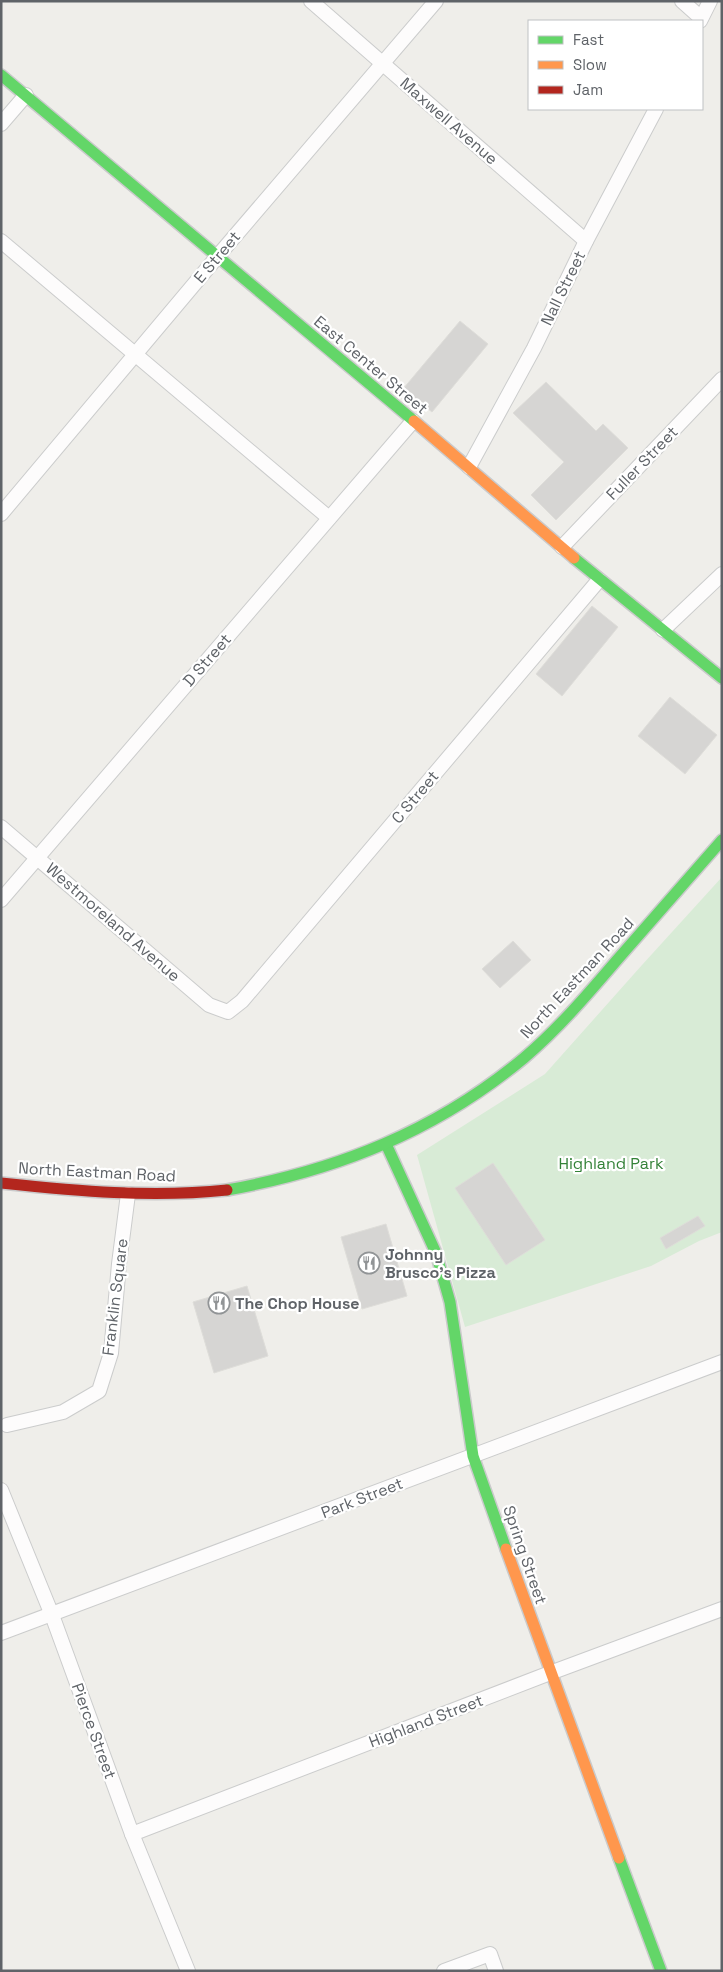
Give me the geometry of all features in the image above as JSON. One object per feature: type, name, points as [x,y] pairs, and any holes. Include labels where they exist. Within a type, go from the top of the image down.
[{"type":"street","name":"Maxwell Avenue","points":[[310,1],[586,241]]},
{"type":"street","name":"E Street","points":[[1,514],[436,1]]},
{"type":"street","points":[[682,1],[700,19],[710,1]]},
{"type":"street","name":"East Center Street","points":[[1,75],[469,467],[599,580],[722,678]]},
{"type":"street","points":[[1,124],[26,95]]},
{"type":"street","name":"Nall Street","points":[[469,467],[534,348],[586,241],[655,110]]},
{"type":"street","points":[[1,241],[329,518]]},
{"type":"street","name":"Fuller Street","points":[[562,547],[722,379]]},
{"type":"street","name":"D Street","points":[[1,900],[413,421]]},
{"type":"street","points":[[663,630],[722,574]]},
{"type":"street","name":"C Street","points":[[228,1012],[242,1001],[599,580]]},
{"type":"street","name":"Westmoreland Avenue","points":[[1,827],[209,1005],[228,1012]]},
{"type":"street","name":"North Eastman Road","points":[[1,1182],[128,1194],[182,1194],[224,1190],[262,1184],[328,1166],[386,1144],[448,1112],[524,1058],[558,1026],[602,978],[722,840]]},
{"type":"street","name":"Spring Street","points":[[386,1144],[436,1253],[450,1302],[473,1456],[550,1673],[661,1971]]},
{"type":"street","name":"Franklin Square","points":[[7,1425],[63,1412],[99,1391],[111,1353],[119,1264],[128,1194]]},
{"type":"street","name":"Park Street","points":[[1,1633],[722,1362]]},
{"type":"street","name":"Pierce Street","points":[[1,1490],[52,1615],[132,1834],[188,1971]]},
{"type":"street","name":"Highland Street","points":[[132,1834],[722,1609]]},
{"type":"street","points":[[444,1971],[490,1954],[496,1971]]},
{"type":"green space","name":"Highland Park","points":[[722,877],[722,1232],[699,1241],[651,1266],[465,1327],[417,1155],[545,1074]]},
{"type":"building","points":[[460,321],[488,344],[432,412],[403,389]]},
{"type":"building","points":[[546,382],[596,431],[603,424],[628,448],[556,520],[531,495],[564,462],[513,413]]},
{"type":"building","points":[[592,606],[618,627],[562,696],[536,674]]},
{"type":"building","points":[[670,697],[717,735],[685,774],[638,736]]},
{"type":"building","points":[[513,941],[531,960],[500,988],[482,969]]},
{"type":"building","points":[[493,1163],[545,1240],[506,1265],[455,1188]]},
{"type":"building","points":[[698,1216],[705,1226],[666,1249],[660,1238]]},
{"type":"building","points":[[386,1224],[407,1296],[362,1309],[341,1237]]},
{"type":"building","points":[[247,1286],[268,1356],[214,1373],[193,1302]]},
{"type":"traffic: fast","points":[[1,75],[414,421]]},
{"type":"traffic: fast","points":[[574,558],[722,678]]},
{"type":"traffic: fast","points":[[227,1190],[268,1182],[347,1159],[421,1127],[491,1084],[537,1047],[561,1023],[722,840]]},
{"type":"traffic: fast","points":[[386,1144],[436,1253],[450,1302],[473,1456],[506,1549]]},
{"type":"traffic: fast","points":[[619,1858],[661,1971]]},
{"type":"traffic: slow","points":[[414,421],[574,558]]},
{"type":"traffic: slow","points":[[506,1549],[619,1858]]},
{"type":"traffic: jam","points":[[1,1183],[86,1191],[142,1193],[227,1190]]},
{"type":"place","name":"Johnny Brusco's Pizza","points":[[369,1263]]},
{"type":"place","name":"The Chop House","points":[[219,1303]]}]
